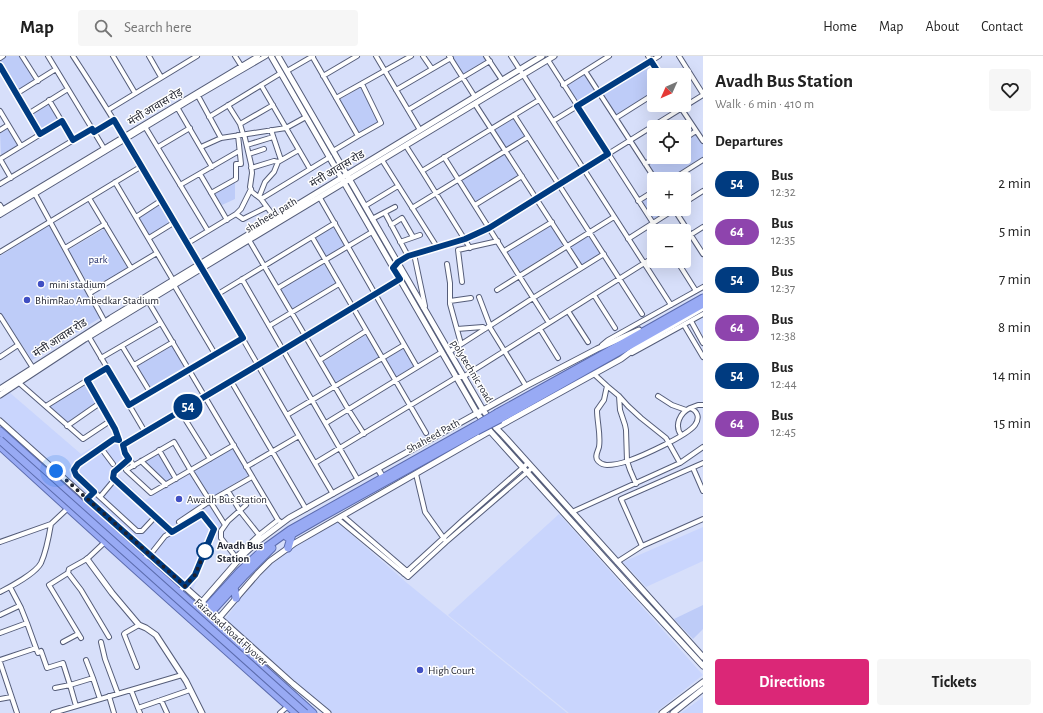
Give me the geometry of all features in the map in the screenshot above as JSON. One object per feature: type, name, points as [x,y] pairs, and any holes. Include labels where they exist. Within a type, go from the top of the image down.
[{"type":"highway","name":"Shaheed Path","points":[[498,416],[666,317],[703,298]]},
{"type":"highway","name":"Shaheed Path","points":[[194,622],[240,571],[265,548],[290,530],[498,416],[651,336],[703,304]]},
{"type":"highway","name":"Shaheed Path","points":[[208,606],[234,587],[268,552],[292,534],[476,428]]},
{"type":"highway","points":[[0,432],[53,473],[143,559],[313,713]]},
{"type":"highway","name":"Faizabad Road Flyover","points":[[0,440],[305,713]]},
{"type":"highway","points":[[0,446],[296,713]]},
{"type":"highway","points":[[288,548],[292,534]]},
{"type":"highway","points":[[234,587],[236,598]]},
{"type":"street","points":[[22,56],[38,81]]},
{"type":"street","points":[[0,215],[2,211],[35,194],[105,150],[48,56]]},
{"type":"street","points":[[73,56],[108,110],[188,243],[333,494]]},
{"type":"street","points":[[113,56],[135,93]]},
{"type":"street","points":[[149,56],[161,77]]},
{"type":"street","points":[[108,110],[196,56]]},
{"type":"street","points":[[235,56],[242,68],[266,56]]},
{"type":"street","name":"मंत्ती आवास रोड़","points":[[2,211],[242,68],[258,56]]},
{"type":"street","points":[[271,56],[477,413],[490,431],[523,468],[703,666]]},
{"type":"street","name":"polytechnic road","points":[[278,56],[483,410],[496,428],[703,657]]},
{"type":"street","points":[[287,71],[312,56],[358,136]]},
{"type":"street","points":[[323,76],[357,56]]},
{"type":"street","points":[[376,56],[420,130]]},
{"type":"street","points":[[336,98],[384,71],[403,58],[411,56]]},
{"type":"street","points":[[423,56],[432,69]]},
{"type":"street","points":[[486,56],[502,80]]},
{"type":"street","points":[[510,56],[671,305]]},
{"type":"street","name":"मंत्ती आवास रोड","points":[[201,266],[275,218],[542,56]]},
{"type":"street","name":"shaheed path","points":[[0,394],[55,356],[148,301],[174,282],[320,198],[554,56]]},
{"type":"street","points":[[563,85],[609,56]]},
{"type":"street","points":[[648,56],[656,68]]},
{"type":"street","points":[[553,122],[659,56]]},
{"type":"street","points":[[679,56],[703,94],[691,101]]},
{"type":"street","points":[[396,90],[450,57],[475,97]]},
{"type":"street","points":[[548,60],[652,223]]},
{"type":"street","points":[[408,110],[490,61]]},
{"type":"street","points":[[0,66],[40,134]]},
{"type":"street","points":[[16,94],[56,69]]},
{"type":"street","points":[[585,71],[650,172]]},
{"type":"street","points":[[209,116],[281,73]]},
{"type":"street","points":[[333,151],[381,123],[362,84]]},
{"type":"street","points":[[261,85],[310,169]]},
{"type":"street","points":[[28,114],[68,89]]},
{"type":"street","points":[[197,94],[221,138]]},
{"type":"street","points":[[616,118],[647,98]]},
{"type":"street","points":[[49,100],[73,140]]},
{"type":"street","points":[[422,171],[539,100]]},
{"type":"street","points":[[475,104],[581,268]]},
{"type":"street","points":[[188,243],[227,220],[242,209],[251,189],[252,173],[247,145],[240,124],[228,105]]},
{"type":"street","points":[[240,124],[273,105]]},
{"type":"street","points":[[177,106],[212,167]]},
{"type":"street","points":[[0,111],[21,146]]},
{"type":"street","points":[[393,268],[398,262],[408,256],[465,239],[489,228],[584,170],[673,112]]},
{"type":"street","points":[[683,112],[703,141]]},
{"type":"street","points":[[514,115],[642,314]]},
{"type":"street","points":[[201,147],[221,138],[286,128],[306,116]]},
{"type":"street","points":[[0,184],[73,140],[114,120]]},
{"type":"street","points":[[11,178],[0,159],[62,121]]},
{"type":"street","points":[[0,130],[8,124]]},
{"type":"street","points":[[145,126],[208,231]]},
{"type":"street","points":[[158,147],[190,128]]},
{"type":"street","points":[[260,198],[265,182],[274,172],[279,161],[271,130]]},
{"type":"street","points":[[691,134],[696,131]]},
{"type":"street","points":[[211,193],[236,179],[236,164],[241,164],[238,135]]},
{"type":"street","points":[[247,145],[273,137]]},
{"type":"street","points":[[412,208],[528,137]]},
{"type":"street","points":[[406,146],[470,248]]},
{"type":"street","points":[[248,154],[264,149]]},
{"type":"street","points":[[251,168],[274,161],[279,161],[299,150]]},
{"type":"street","points":[[180,185],[239,151]]},
{"type":"street","points":[[260,198],[330,157]]},
{"type":"street","points":[[444,157],[549,323]]},
{"type":"street","points":[[382,160],[437,247]]},
{"type":"street","points":[[684,172],[703,160]]},
{"type":"street","points":[[0,252],[142,166]]},
{"type":"street","points":[[200,174],[227,220]]},
{"type":"street","points":[[475,205],[522,176]]},
{"type":"street","points":[[115,182],[149,238],[215,354]]},
{"type":"street","points":[[365,206],[398,186]]},
{"type":"street","points":[[251,189],[275,218]]},
{"type":"street","points":[[691,199],[703,192]]},
{"type":"street","points":[[35,194],[105,322]]},
{"type":"street","points":[[638,201],[647,195]]},
{"type":"street","points":[[89,198],[131,268]]},
{"type":"street","points":[[320,198],[417,367]]},
{"type":"street","points":[[136,216],[162,200]]},
{"type":"street","points":[[0,205],[2,211]]},
{"type":"street","points":[[236,214],[243,219],[267,207]]},
{"type":"street","points":[[372,219],[395,207]]},
{"type":"street","points":[[385,213],[408,256]]},
{"type":"street","points":[[628,239],[664,216]]},
{"type":"street","points":[[497,290],[614,217]]},
{"type":"street","points":[[391,225],[402,218],[413,237]]},
{"type":"street","points":[[149,238],[175,222]]},
{"type":"street","points":[[504,251],[552,222]]},
{"type":"street","points":[[218,294],[335,223]]},
{"type":"street","points":[[65,248],[105,224]]},
{"type":"street","points":[[691,234],[703,227]]},
{"type":"street","points":[[278,288],[372,232]]},
{"type":"street","points":[[400,242],[420,235]]},
{"type":"street","points":[[691,236],[703,254]]},
{"type":"street","points":[[312,237],[426,433]]},
{"type":"street","points":[[249,240],[364,434]]},
{"type":"street","points":[[462,282],[458,250],[498,242]]},
{"type":"street","points":[[698,246],[703,243]]},
{"type":"street","points":[[90,293],[157,253]]},
{"type":"street","points":[[414,254],[425,306],[423,307]]},
{"type":"street","points":[[449,352],[604,254]]},
{"type":"street","points":[[315,463],[457,377],[463,377],[647,262]]},
{"type":"street","points":[[447,264],[450,283],[450,301],[461,344]]},
{"type":"street","points":[[681,268],[696,291]]},
{"type":"street","points":[[242,279],[326,422],[358,480]]},
{"type":"street","points":[[123,445],[400,279]]},
{"type":"street","name":"मंत्ती आवास रोड","points":[[0,389],[55,356],[105,322],[174,282]]},
{"type":"street","points":[[269,326],[339,284]]},
{"type":"street","points":[[597,349],[608,340],[703,287]]},
{"type":"street","points":[[194,622],[208,606],[237,559],[272,525],[306,509],[526,386],[597,349],[637,332],[666,317],[703,294]]},
{"type":"street","points":[[594,295],[616,328]]},
{"type":"street","points":[[479,297],[490,326],[526,386]]},
{"type":"street","points":[[450,301],[471,298]]},
{"type":"street","points":[[148,301],[280,522]]},
{"type":"street","points":[[621,359],[651,336],[703,308]]},
{"type":"street","points":[[568,311],[588,342]]},
{"type":"street","points":[[496,428],[558,391],[594,374],[703,314]]},
{"type":"street","points":[[0,316],[33,368]]},
{"type":"street","points":[[691,321],[703,343]]},
{"type":"street","points":[[101,358],[162,323]]},
{"type":"street","points":[[684,325],[703,357]]},
{"type":"street","points":[[634,326],[634,330],[637,332]]},
{"type":"street","points":[[457,329],[483,327],[485,329]]},
{"type":"street","points":[[540,329],[558,358]]},
{"type":"street","points":[[320,360],[366,331]]},
{"type":"street","points":[[89,337],[145,432]]},
{"type":"street","points":[[129,405],[243,338]]},
{"type":"street","points":[[134,365],[173,342]]},
{"type":"street","points":[[287,415],[404,345]]},
{"type":"street","points":[[0,357],[18,346]]},
{"type":"street","points":[[122,346],[150,392]]},
{"type":"street","points":[[326,422],[442,352]]},
{"type":"street","points":[[46,406],[107,368]]},
{"type":"street","points":[[549,374],[552,380]]},
{"type":"street","points":[[594,374],[619,396],[640,418],[666,438],[680,463]]},
{"type":"street","points":[[87,380],[115,429],[119,440],[123,445],[125,453],[134,466]]},
{"type":"street","points":[[231,381],[306,509]]},
{"type":"street","points":[[18,382],[83,439],[110,421]]},
{"type":"street","points":[[607,386],[604,400],[597,410],[599,436],[597,459],[599,462],[607,465],[627,461],[690,430],[696,423],[698,417],[697,412],[690,408]]},
{"type":"street","points":[[619,396],[620,410],[626,430],[627,461],[636,484]]},
{"type":"street","points":[[658,396],[672,405],[686,410]]},
{"type":"street","points":[[68,426],[100,403]]},
{"type":"street","points":[[681,435],[677,425],[681,415],[690,408],[703,405]]},
{"type":"street","points":[[180,411],[210,459]]},
{"type":"street","points":[[0,421],[53,473],[87,499],[328,713]]},
{"type":"street","points":[[206,633],[258,573],[270,561],[295,543],[340,518],[388,487],[416,474],[490,431]]},
{"type":"street","points":[[246,467],[299,436]]},
{"type":"street","points":[[119,440],[114,439],[78,464],[74,470],[76,475],[137,531],[142,530],[155,517]]},
{"type":"street","points":[[225,525],[190,471],[174,442],[126,470],[151,494],[176,479],[190,471],[234,445]]},
{"type":"street","points":[[572,512],[680,463],[688,459],[703,447]]},
{"type":"street","points":[[101,448],[113,464]]},
{"type":"street","points":[[159,450],[176,479]]},
{"type":"street","points":[[129,459],[114,472],[113,478],[172,532]]},
{"type":"street","points":[[141,461],[166,485]]},
{"type":"street","points":[[340,518],[405,572],[408,577],[444,540],[528,463]]},
{"type":"street","points":[[642,546],[621,499],[703,463]]},
{"type":"street","points":[[405,572],[532,468]]},
{"type":"street","points":[[693,468],[703,491]]},
{"type":"street","points":[[378,469],[381,474]]},
{"type":"street","points":[[416,474],[425,512],[444,540]]},
{"type":"street","points":[[179,522],[210,501],[252,477]]},
{"type":"street","points":[[100,497],[115,479]]},
{"type":"street","points":[[228,491],[240,511],[260,537]]},
{"type":"street","points":[[87,499],[94,492]]},
{"type":"street","points":[[560,508],[564,504]]},
{"type":"street","points":[[237,559],[221,538],[221,531],[225,525],[246,505]]},
{"type":"street","points":[[0,542],[50,524],[68,508]]},
{"type":"street","points":[[143,559],[150,555],[165,536],[202,514],[214,529],[195,575],[170,600]]},
{"type":"street","points":[[616,562],[642,546],[703,519]]},
{"type":"street","points":[[260,537],[270,533],[280,522]]},
{"type":"street","points":[[0,592],[10,587],[40,565],[49,537],[50,524]]},
{"type":"street","points":[[270,533],[272,525]]},
{"type":"street","points":[[63,642],[79,636],[49,585],[68,573],[69,569],[87,559],[105,542]]},
{"type":"street","points":[[87,559],[112,593],[139,624],[156,635],[182,675],[202,713]]},
{"type":"street","points":[[68,573],[81,590],[110,637]]},
{"type":"street","points":[[10,587],[38,653],[41,651],[48,668],[63,663],[76,706]]},
{"type":"street","points":[[0,615],[19,606]]},
{"type":"street","points":[[0,633],[27,624]]},
{"type":"street","points":[[137,667],[124,634],[139,624]]},
{"type":"street","points":[[101,642],[105,659],[118,694]]},
{"type":"street","points":[[17,713],[0,662],[36,648]]},
{"type":"street","points":[[86,660],[100,699]]},
{"type":"street","points":[[53,713],[182,675]]},
{"type":"street","points":[[55,688],[93,678]]},
{"type":"street","points":[[662,713],[703,682]]},
{"type":"street","points":[[131,690],[140,713]]},
{"type":"street","points":[[138,708],[190,690]]},
{"type":"street","points":[[673,713],[702,691]]},
{"type":"street","points":[[109,696],[114,713]]},
{"type":"street","points":[[0,699],[11,697]]},
{"type":"street","points":[[161,700],[167,713]]},
{"type":"street","points":[[280,713],[288,706]]},
{"type":"shaded area","points":[[703,318],[703,336],[696,322]]},
{"type":"shaded area","points":[[9,392],[81,454],[117,432],[135,462],[116,473],[145,500],[190,474],[222,524],[190,596],[57,474],[0,425],[0,398]]},
{"type":"shaded area","points":[[559,514],[703,675],[655,713],[569,713],[448,615]]},
{"type":"shaded area","points":[[337,522],[407,583],[567,713],[331,713],[225,619],[252,585],[270,566],[292,549]]},
{"type":"shaded area","points":[[703,527],[703,561],[646,587],[623,562]]},
{"type":"shaded area","points":[[703,697],[703,713],[681,713]]},
{"type":"green space","points":[[6,56],[20,56],[35,80],[17,91],[0,62],[0,60]]},
{"type":"green space","points":[[452,56],[484,56],[487,60],[463,75]]},
{"type":"green space","points":[[651,64],[654,68],[647,68],[647,95],[616,115],[603,94]]},
{"type":"green space","points":[[585,74],[597,92],[578,104],[567,86]]},
{"type":"green space","points":[[361,87],[378,122],[359,133],[339,100]]},
{"type":"green space","points":[[49,104],[59,120],[41,131],[31,115]]},
{"type":"green space","points":[[513,118],[525,136],[506,148],[494,130]]},
{"type":"green space","points":[[8,128],[18,145],[1,155],[0,132]]},
{"type":"green space","points":[[697,134],[703,145],[703,157],[680,172],[654,172],[649,164],[691,164],[691,138]]},
{"type":"green space","points":[[504,154],[518,176],[476,202],[462,181]]},
{"type":"green space","points":[[235,182],[235,199],[222,205],[215,194]]},
{"type":"green space","points":[[647,198],[647,211],[641,202]]},
{"type":"green space","points":[[161,204],[172,222],[149,235],[139,217]]},
{"type":"green space","points":[[650,216],[659,216],[653,220]]},
{"type":"green space","name":"mini stadium","points":[[49,225],[100,318],[32,360],[0,312],[0,256]]},
{"type":"green space","points":[[550,225],[563,245],[520,272],[507,252]]},
{"type":"green space","points":[[333,227],[344,245],[326,257],[315,238]]},
{"type":"green space","name":"park","points":[[104,229],[128,269],[92,290],[68,250]]},
{"type":"green space","points":[[588,236],[600,254],[582,265],[570,247]]},
{"type":"green space","points":[[324,264],[336,284],[293,309],[281,289]]},
{"type":"green space","points":[[366,335],[379,357],[336,383],[323,362]]},
{"type":"green space","points":[[172,346],[185,369],[151,389],[137,366]]},
{"type":"green space","points":[[404,348],[415,366],[396,377],[385,359]]},
{"type":"green space","points":[[86,383],[97,403],[68,423],[49,406]]},
{"type":"green space","points":[[233,448],[249,475],[210,498],[194,471]]},
{"type":"green space","points":[[158,454],[173,478],[166,482],[144,462]]},
{"type":"green space","points":[[703,605],[703,629],[693,639],[674,619]]},
{"type":"bus line","name":"54","points":[[0,66],[40,134],[62,121],[73,140],[92,129],[94,132],[114,120],[243,338],[129,405],[107,368],[87,380],[115,429],[119,440],[114,439],[78,464],[74,470],[76,475],[94,492],[87,499],[185,586],[195,575],[214,529],[202,514],[172,532],[113,478],[114,472],[129,459],[125,453],[123,445],[400,279],[393,268],[398,262],[408,256],[465,239],[489,228],[608,154],[577,106],[651,61],[656,68]]},
{"type":"place","name":"mini stadium","points":[[41,284]]},
{"type":"place","name":"BhimRao Ambedkar Stadium","points":[[27,300]]},
{"type":"place","name":"Awadh Bus Station","points":[[179,499]]},
{"type":"place","name":"Avadh Bus Station","points":[[205,551]]},
{"type":"place","name":"High Court","points":[[420,670]]},
{"type":"route","points":[[56,471],[185,586],[195,575],[205,551]]}]
